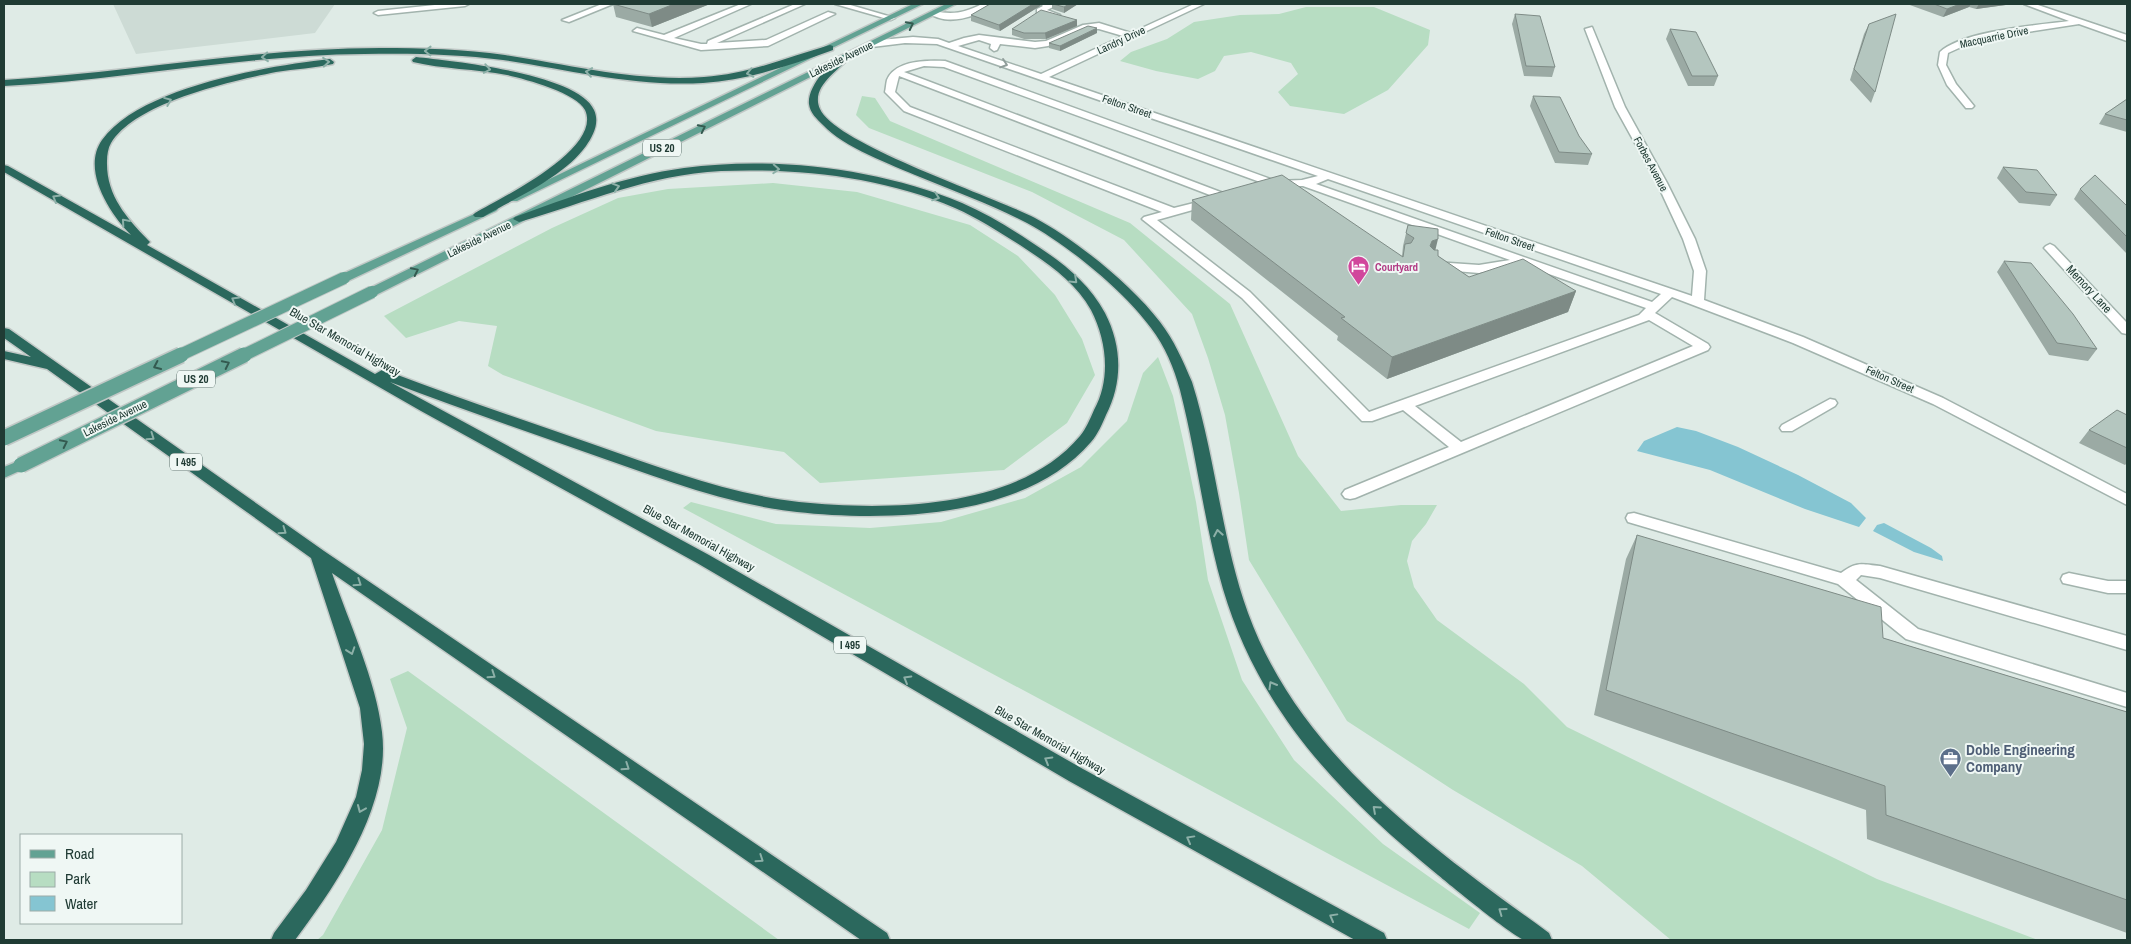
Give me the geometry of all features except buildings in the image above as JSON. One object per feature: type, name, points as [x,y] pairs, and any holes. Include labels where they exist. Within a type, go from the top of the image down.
[{"type":"highway","points":[[4,83],[104,76],[287,55],[363,51],[467,54],[622,77],[688,81],[724,78],[758,72],[830,48]]},
{"type":"highway","points":[[846,56],[824,77],[814,97],[814,106],[821,120],[850,141],[1017,213],[1059,237],[1107,275],[1153,321],[1161,332],[1182,375],[1203,460],[1224,563],[1237,606],[1261,666],[1283,702],[1292,716],[1356,791],[1419,847],[1541,940]]},
{"type":"highway","points":[[160,257],[125,224],[109,199],[103,175],[102,160],[104,149],[111,136],[136,116],[194,91],[254,74],[317,63],[403,60],[484,68],[553,85],[573,95],[588,107],[592,119],[588,135],[572,155],[546,174],[479,215]]},
{"type":"highway","name":"Blue Star Memorial Highway","points":[[4,168],[426,408],[703,559],[1076,775],[1376,940]]},
{"type":"highway","points":[[323,350],[412,386],[673,478],[754,500],[797,507],[840,510],[885,510],[934,506],[1008,491],[1040,477],[1064,461],[1082,442],[1096,423],[1111,387],[1112,343],[1100,315],[1078,283],[1047,256],[1009,232],[956,205],[930,195],[873,181],[822,173],[752,168],[708,169],[646,178],[520,219]]},
{"type":"highway","name":"I 495","points":[[4,332],[55,367],[108,408],[318,555],[879,940]]},
{"type":"highway","points":[[4,355],[55,367]]},
{"type":"highway","points":[[282,940],[306,909],[332,868],[350,834],[364,801],[372,771],[374,744],[365,695],[318,555]]},
{"type":"main road","name":"Lakeside Avenue","points":[[4,438],[479,215],[920,4]]},
{"type":"main road","name":"Lakeside Avenue","points":[[4,473],[952,4]]},
{"type":"street","points":[[378,13],[440,5],[465,4]]},
{"type":"street","points":[[566,20],[609,4]]},
{"type":"street","points":[[665,38],[747,4]]},
{"type":"street","points":[[701,47],[802,4]]},
{"type":"street","points":[[839,4],[891,18]]},
{"type":"street","points":[[854,8],[863,4]]},
{"type":"street","points":[[950,46],[963,28],[967,15],[988,4]]},
{"type":"street","points":[[1045,4],[1050,5],[1036,14],[1060,16]]},
{"type":"street","name":"Landry Drive","points":[[1042,77],[1200,4]]},
{"type":"street","points":[[2028,4],[2127,38]]},
{"type":"street","points":[[933,13],[995,42],[1027,49],[1048,51],[1101,27]]},
{"type":"street","points":[[637,31],[701,47],[768,43],[831,14]]},
{"type":"street","points":[[1080,21],[1132,36]]},
{"type":"street","name":"Macquarrie Drive","points":[[1969,106],[1952,85],[1942,65],[1944,52],[1954,45],[2079,22]]},
{"type":"street","name":"Forbes Avenue","points":[[1589,29],[1620,106],[1662,183],[1689,239],[1700,271],[1698,302]]},
{"type":"street","points":[[979,56],[995,47],[995,42],[1008,31]]},
{"type":"street","name":"Felton Street","points":[[872,44],[898,39],[938,42],[1698,302],[1798,340],[1938,401],[2127,500]]},
{"type":"street","points":[[1173,212],[906,109],[890,92],[892,78],[919,63],[945,64],[1275,184]]},
{"type":"street","points":[[898,73],[1232,196],[1148,219],[1246,295],[1367,418],[1643,318],[1669,293]]},
{"type":"street","points":[[1256,190],[1275,184],[1307,184],[1316,182],[1326,176]]},
{"type":"street","points":[[1290,184],[1314,200]]},
{"type":"street","points":[[1307,184],[1526,261],[1651,310],[1703,347],[1350,494]]},
{"type":"street","name":"Memory Lane","points":[[2050,248],[2127,330]]},
{"type":"street","points":[[1433,266],[1479,269],[1526,261]]},
{"type":"street","points":[[1787,428],[1830,403]]},
{"type":"street","points":[[1404,404],[1459,448]]},
{"type":"street","points":[[1634,518],[1844,580],[1862,592],[1889,618],[1912,634],[2127,700]]},
{"type":"street","points":[[1844,580],[1858,569],[1880,572],[2127,643]]},
{"type":"street","points":[[2068,579],[2108,587],[2127,587]]},
{"type":"shaded area","points":[[113,4],[335,4],[315,33],[136,54]]},
{"type":"green space","points":[[1306,7],[1374,7],[1430,30],[1428,45],[1388,90],[1344,114],[1290,106],[1278,92],[1298,74],[1291,63],[1251,52],[1224,56],[1215,71],[1198,79],[1156,71],[1120,61],[1131,52],[1167,39],[1194,22],[1240,15],[1279,14]]},
{"type":"green space","points":[[862,96],[875,98],[890,121],[1130,223],[1230,304],[1298,456],[1341,511],[1401,505],[1437,505],[1426,524],[1412,541],[1407,561],[1414,587],[1437,620],[1524,684],[1567,727],[1877,879],[2038,940],[1671,940],[1582,866],[1453,790],[1347,721],[1249,560],[1225,415],[1208,358],[1192,314],[1124,240],[1032,192],[869,128],[856,115]]},
{"type":"green space","points":[[773,183],[857,192],[970,225],[1018,256],[1055,295],[1082,339],[1095,375],[1067,423],[1004,470],[820,483],[784,452],[656,431],[503,375],[488,366],[497,326],[459,321],[406,338],[384,316],[552,228],[618,198],[668,189]]},
{"type":"green space","points":[[1158,357],[1173,396],[1183,440],[1196,502],[1208,580],[1242,680],[1294,760],[1383,844],[1480,913],[1469,929],[683,508],[691,502],[776,524],[870,528],[941,522],[1025,498],[1081,467],[1127,421],[1143,373]]},
{"type":"green space","points":[[408,671],[779,940],[317,940],[323,935],[382,830],[407,728],[390,679]]},
{"type":"water","points":[[1677,427],[1696,431],[1738,447],[1798,475],[1851,503],[1866,518],[1859,527],[1805,509],[1710,470],[1637,451],[1644,441]]},
{"type":"water","points":[[1884,523],[1931,548],[1942,556],[1943,561],[1914,552],[1873,531],[1877,525]]},
{"type":"place","name":"Courtyard","points":[[1359,286]]},
{"type":"place","name":"Doble Engineering Company","points":[[1950,777]]}]
